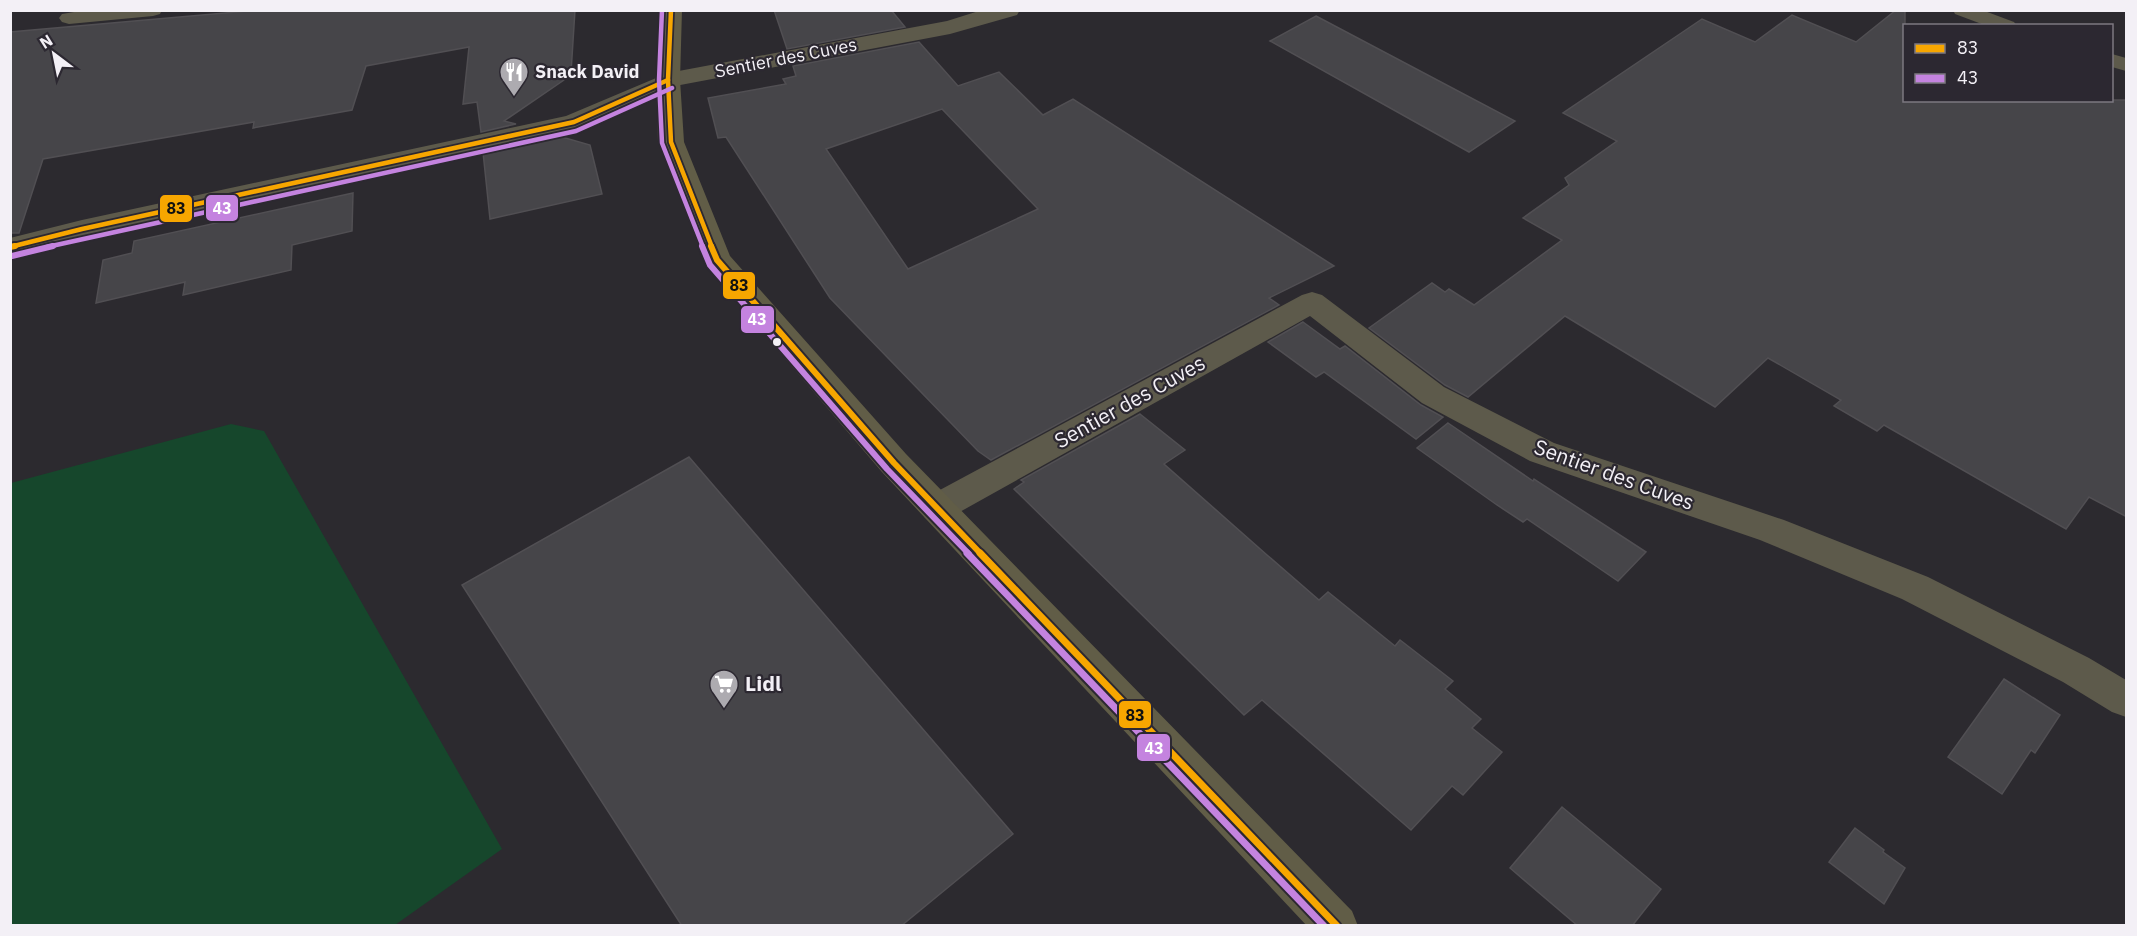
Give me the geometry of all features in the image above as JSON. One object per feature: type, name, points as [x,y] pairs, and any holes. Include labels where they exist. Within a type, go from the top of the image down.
[{"type":"main road","points":[[671,10],[668,80],[671,142],[717,260],[886,454],[1337,926]]},
{"type":"street","name":"Sentier des Cuves","points":[[10,247],[82,229],[574,122],[668,80],[950,27],[1009,10]]},
{"type":"street","name":"Sentier des Cuves","points":[[938,508],[1312,302],[1433,394],[1542,452],[1772,530],[1916,588],[2076,670],[2127,700]]},
{"type":"lane","points":[[69,18],[153,10]]},
{"type":"lane","points":[[1962,10],[2001,24]]},
{"type":"green space","points":[[231,424],[264,431],[502,849],[395,925],[11,925],[11,483]]},
{"type":"building","points":[[260,10],[575,10],[571,73],[504,121],[516,124],[481,132],[477,102],[463,104],[469,47],[366,66],[352,110],[253,128],[254,122],[43,159],[19,233],[10,233],[10,32]]},
{"type":"building","points":[[774,10],[891,10],[905,27],[787,49]]},
{"type":"building","points":[[1896,10],[1905,10],[1903,102],[2113,102],[2113,100],[2127,100],[2127,517],[2089,497],[2066,529],[1884,425],[1877,431],[1834,406],[1841,400],[1768,358],[1715,407],[1565,316],[1468,397],[1445,385],[1369,328],[1432,283],[1445,292],[1449,289],[1474,305],[1562,240],[1523,218],[1569,185],[1565,178],[1617,141],[1563,113],[1702,19],[1755,42],[1792,15],[1856,42]]},
{"type":"building","points":[[1316,16],[1515,121],[1469,152],[1270,41]]},
{"type":"building","points":[[919,42],[958,86],[999,72],[1043,115],[1073,99],[1334,266],[1269,298],[1279,305],[991,460],[978,451],[830,298],[726,137],[718,138],[708,98],[786,84],[783,79],[796,76],[793,66]],"holes":[[[942,109],[1038,209],[908,269],[826,149]]]},
{"type":"building","points":[[555,135],[590,145],[602,194],[490,219],[483,152]]},
{"type":"building","points":[[353,193],[352,231],[292,245],[291,270],[183,295],[185,282],[96,303],[103,260],[132,253],[134,241]]},
{"type":"building","points":[[1303,322],[1340,349],[1345,346],[1421,405],[1443,417],[1416,439],[1324,372],[1316,377],[1268,342]]},
{"type":"building","points":[[1140,414],[1185,450],[1164,464],[1319,600],[1328,592],[1395,646],[1400,640],[1453,681],[1445,689],[1481,719],[1472,728],[1502,752],[1463,795],[1452,786],[1411,830],[1262,700],[1244,715],[1014,489],[1024,482],[1021,480]]},
{"type":"building","points":[[1448,423],[1533,481],[1534,479],[1646,552],[1618,581],[1527,519],[1523,522],[1417,448]]},
{"type":"building","name":"Lidl","points":[[689,457],[1013,834],[901,926],[682,926],[462,585]]},
{"type":"building","points":[[2004,679],[2060,715],[2035,753],[2031,750],[2002,794],[1948,757]]},
{"type":"building","points":[[1562,807],[1661,889],[1632,926],[1578,926],[1510,868]]},
{"type":"building","points":[[1855,828],[1905,868],[1884,904],[1829,862]]},
{"type":"transit line","name":"43","points":[[662,10],[659,80],[662,143],[710,265],[887,469],[1324,926]]},
{"type":"transit line","name":"83","points":[[671,10],[668,80],[671,142],[717,260],[894,463],[1337,926]]},
{"type":"transit line","name":"83","points":[[10,247],[82,229],[574,122],[668,80]]},
{"type":"transit line","name":"43","points":[[12,256],[84,238],[576,131],[672,88]]},
{"type":"place","name":"Snack David","points":[[514,98]]},
{"type":"place","name":"Lidl","points":[[724,710]]}]
